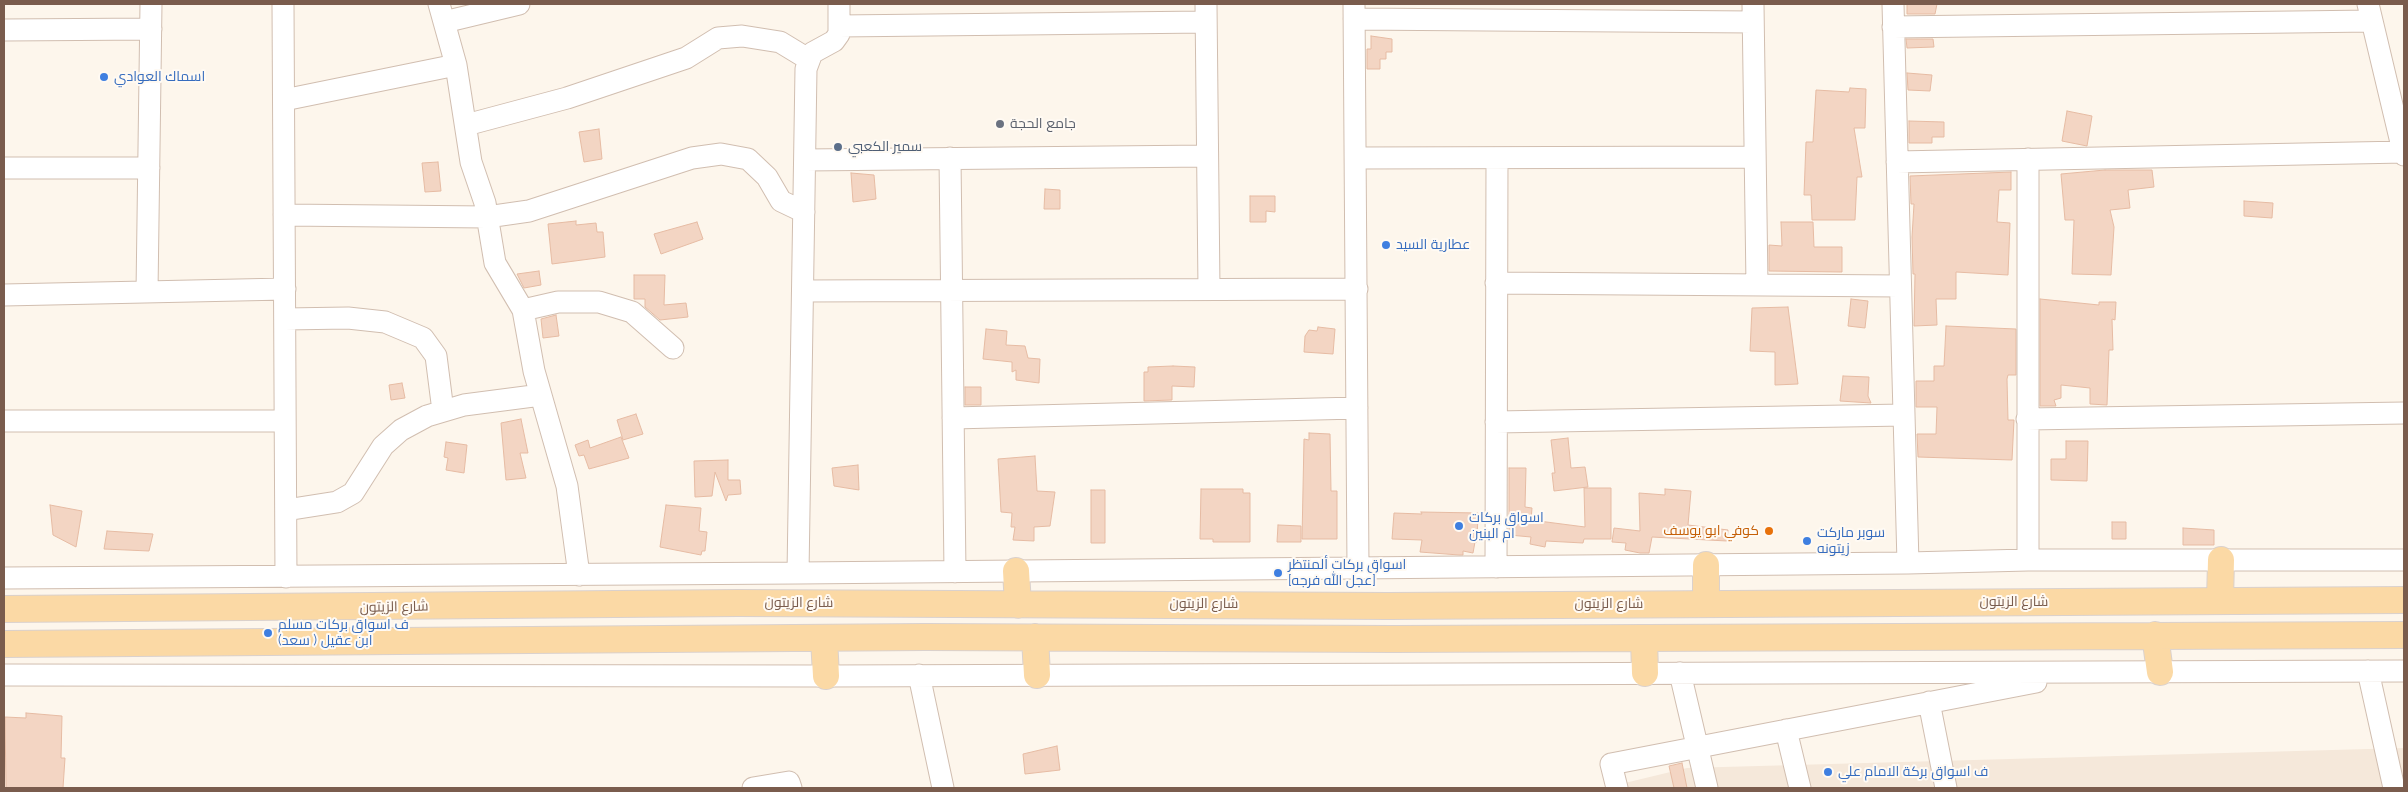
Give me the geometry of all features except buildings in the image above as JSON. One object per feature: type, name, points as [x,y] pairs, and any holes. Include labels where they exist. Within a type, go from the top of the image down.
[{"type":"main road","points":[[2220,601],[2221,560]]},
{"type":"main road","points":[[1706,565],[1706,603]]},
{"type":"main road","points":[[1016,571],[1018,605]]},
{"type":"main road","points":[[2372,635],[2377,629],[2381,616],[2378,604],[2374,600]]},
{"type":"main road","name":"شارع الزيتون","points":[[4,609],[738,603],[1018,605],[1314,604],[1389,606],[2404,600]]},
{"type":"main road","points":[[1314,604],[1319,609],[1322,621],[1321,628],[1314,638]]},
{"type":"main road","points":[[1389,606],[1379,616],[1379,624],[1386,636],[1393,639]]},
{"type":"main road","points":[[2155,635],[2160,672]]},
{"type":"main road","points":[[4,644],[1035,637],[1393,639],[2404,635]]},
{"type":"main road","points":[[1035,637],[1037,675]]},
{"type":"main road","points":[[824,638],[826,676]]},
{"type":"main road","points":[[1644,638],[1645,673]]},
{"type":"street","points":[[147,292],[151,4]]},
{"type":"street","points":[[283,4],[286,577]]},
{"type":"street","points":[[519,4],[441,13],[456,65],[471,162],[485,203],[495,263],[523,310],[541,395],[567,486],[579,575]]},
{"type":"street","points":[[798,573],[804,160],[808,59],[812,53],[834,41],[838,34],[839,4]]},
{"type":"street","points":[[1893,4],[1908,563]]},
{"type":"street","points":[[1358,568],[1354,11],[1753,13],[1757,285]]},
{"type":"street","points":[[1894,27],[2370,12],[2404,154],[1897,162]]},
{"type":"street","points":[[839,26],[1206,13],[1208,289]]},
{"type":"street","points":[[4,30],[151,29]]},
{"type":"street","points":[[466,124],[567,98],[686,58],[718,38],[742,36],[780,42],[808,59]]},
{"type":"street","points":[[284,100],[456,65]]},
{"type":"street","points":[[284,215],[487,217],[529,211],[692,158],[720,154],[748,159],[768,176],[782,201],[804,212]]},
{"type":"street","points":[[804,160],[1207,156]]},
{"type":"street","points":[[1356,158],[1755,157]]},
{"type":"street","points":[[950,158],[954,572]]},
{"type":"street","points":[[1496,567],[1497,158]]},
{"type":"street","points":[[2028,159],[2028,560]]},
{"type":"street","points":[[4,168],[149,168]]},
{"type":"street","points":[[1496,282],[1900,286]]},
{"type":"street","points":[[803,291],[1357,288]]},
{"type":"street","points":[[4,295],[285,289]]},
{"type":"street","points":[[523,310],[558,302],[599,302],[632,312],[673,348]]},
{"type":"street","points":[[285,319],[348,318],[385,322],[423,338],[436,356],[444,411]]},
{"type":"street","points":[[286,510],[337,502],[353,493],[383,446],[401,430],[427,416],[464,405],[541,395]]},
{"type":"street","points":[[953,418],[1357,408]]},
{"type":"street","points":[[2027,418],[2404,413]]},
{"type":"street","points":[[1496,422],[1904,415]]},
{"type":"street","points":[[4,421],[285,421]]},
{"type":"street","points":[[4,578],[954,572],[1908,563],[2028,560],[2404,560]]},
{"type":"street","points":[[2368,671],[2394,788]]},
{"type":"street","points":[[4,675],[826,676],[2404,671]]},
{"type":"street","points":[[1617,788],[1611,764],[2085,672]]},
{"type":"street","points":[[1680,673],[1706,788]]},
{"type":"street","points":[[919,675],[943,788]]},
{"type":"street","points":[[1930,702],[1946,788]]},
{"type":"street","points":[[1786,730],[1800,788]]},
{"type":"street","points":[[753,788],[789,782],[791,788]]},
{"type":"shaded area","points":[[2404,748],[2404,788],[1604,788],[1687,768]]},
{"type":"place","name":"اسماك العوادي","points":[[104,77]]},
{"type":"place","name":"جامع الحجة","points":[[1000,124]]},
{"type":"place","name":"سمير الكعبي","points":[[838,147]]},
{"type":"place","name":"عطارية السيد","points":[[1386,245]]},
{"type":"place","name":"اسواق بركات ام البنين","points":[[1459,526]]},
{"type":"place","name":"كوفي ابو يوسف","points":[[1769,531]]},
{"type":"place","name":"سوبر ماركت زيتونه","points":[[1807,541]]},
{"type":"place","name":"اسواق بركات ألمنتظر [عجل الله فرجه]","points":[[1278,573]]},
{"type":"place","name":"ف اسواق بركات مسلم ابن عقيل ( سعد)","points":[[268,633]]},
{"type":"place","name":"ف اسواق بركة الامام علي","points":[[1828,772]]}]
